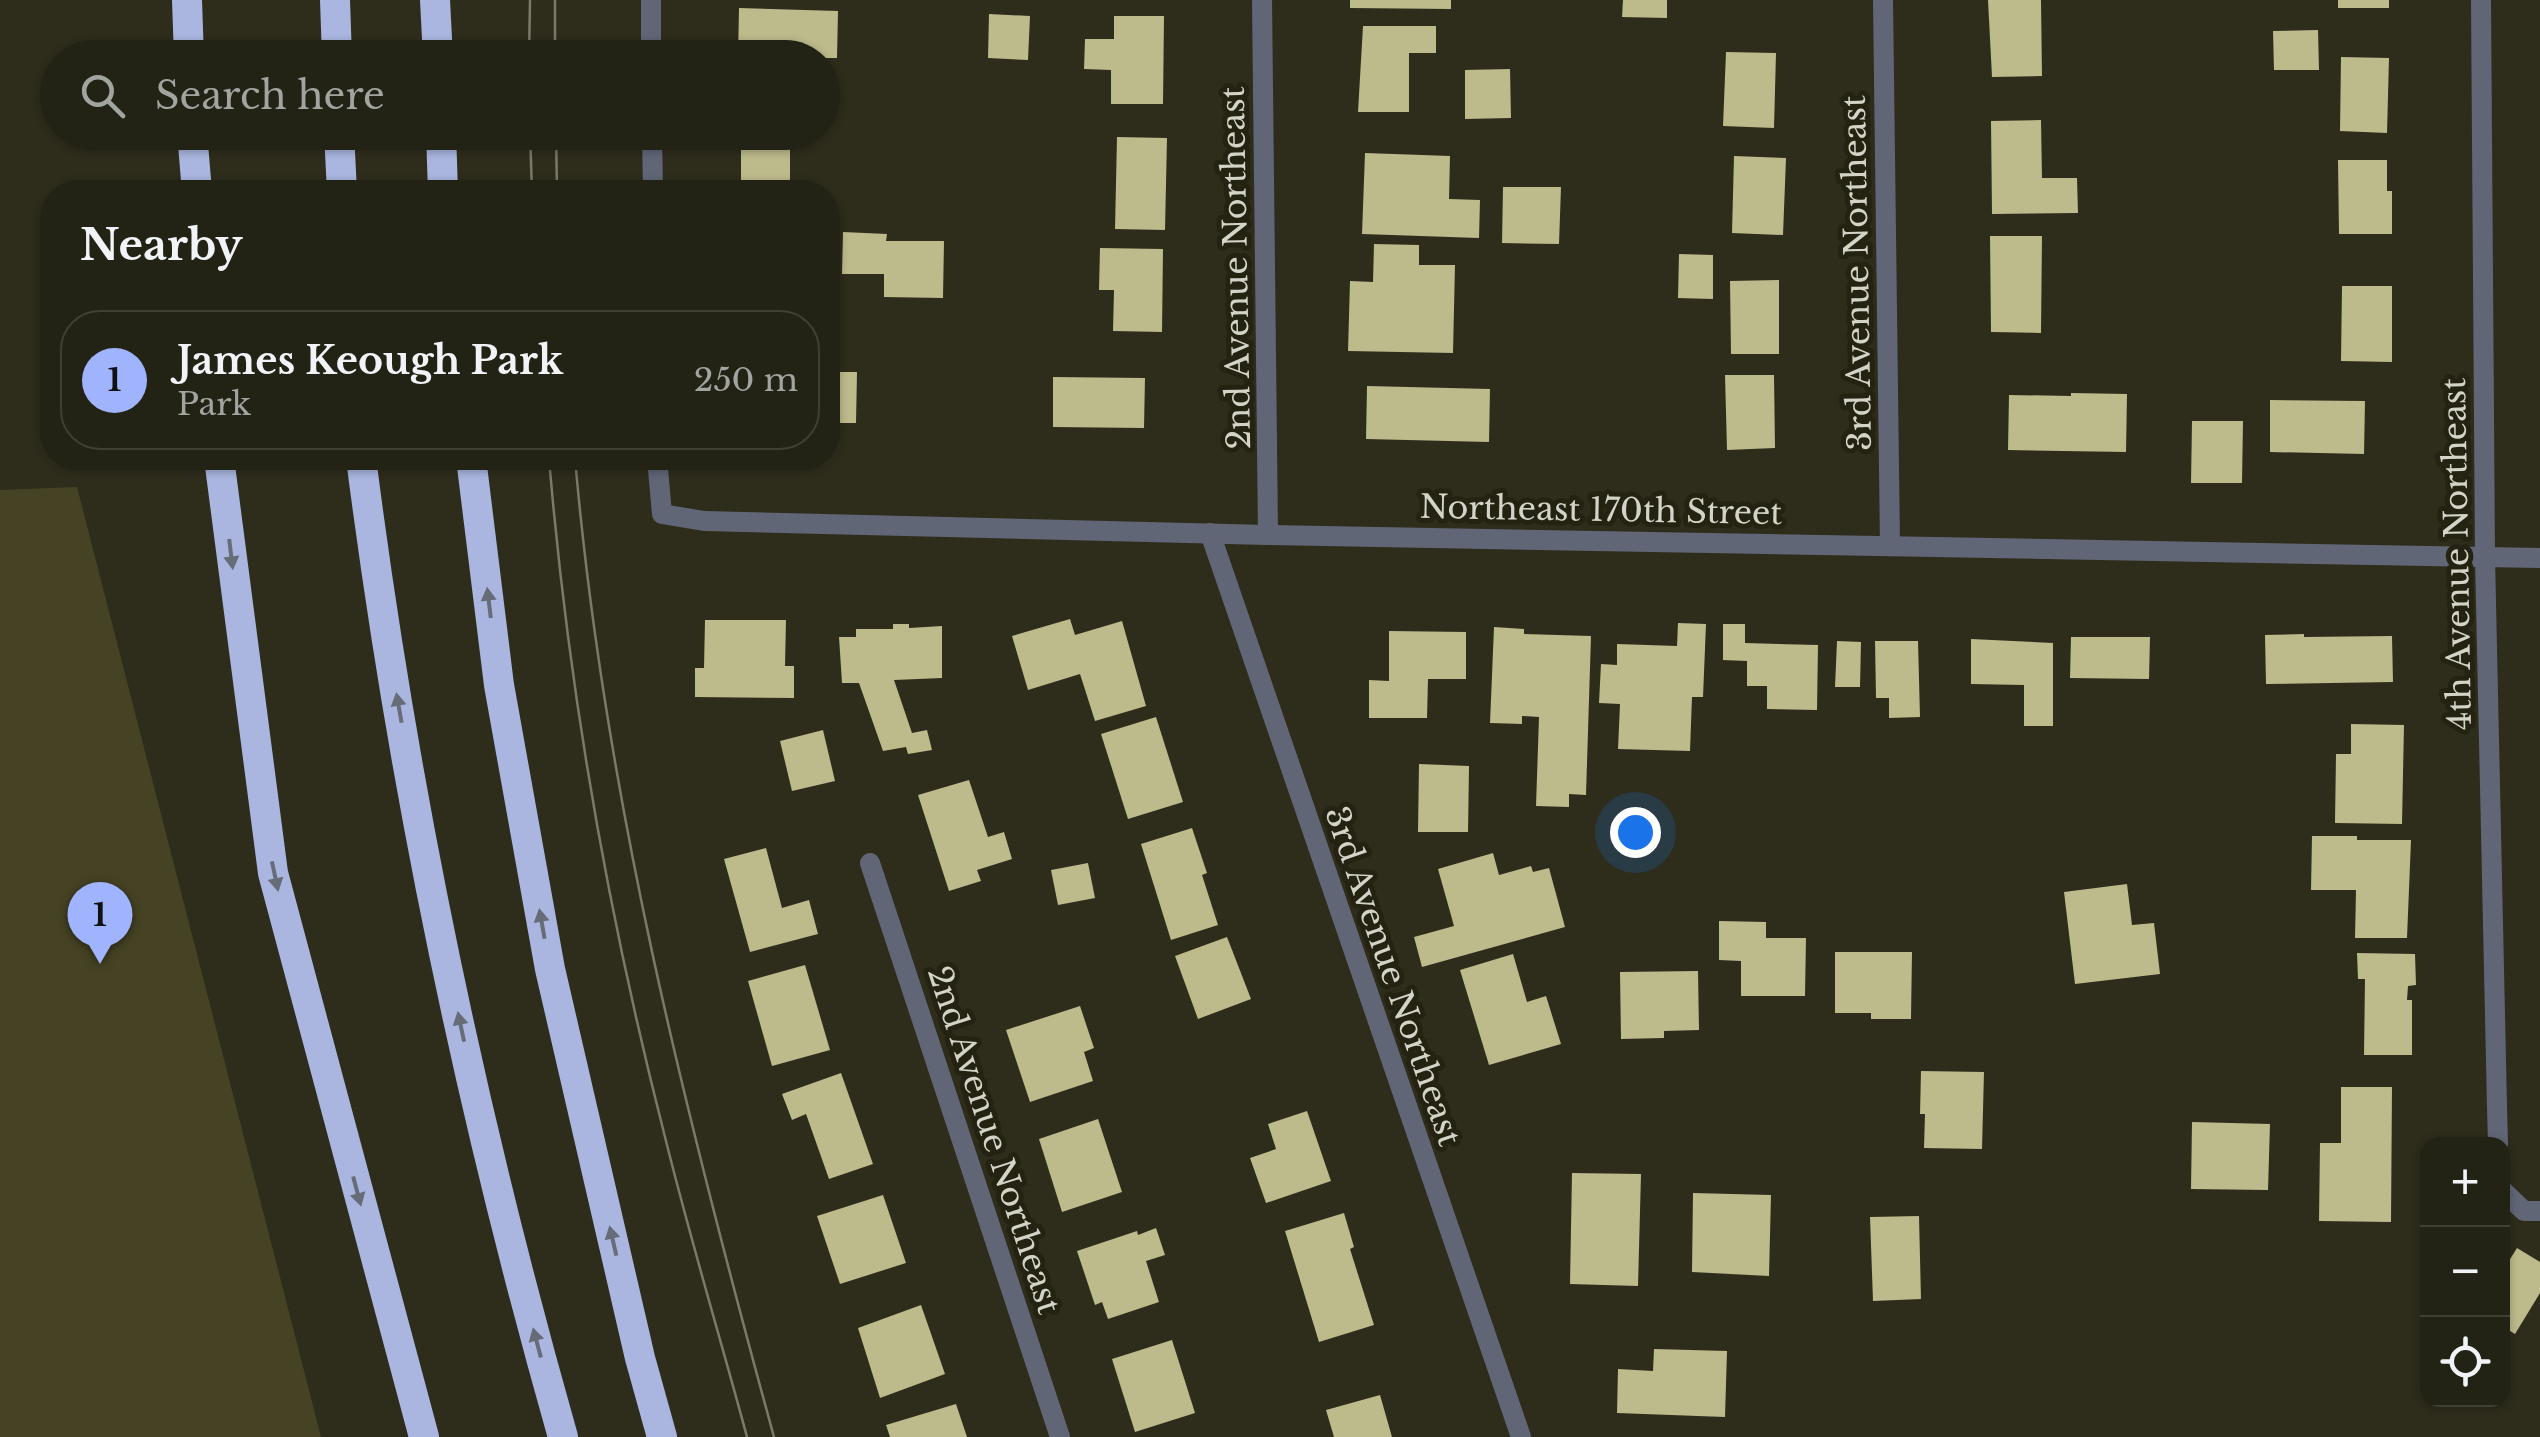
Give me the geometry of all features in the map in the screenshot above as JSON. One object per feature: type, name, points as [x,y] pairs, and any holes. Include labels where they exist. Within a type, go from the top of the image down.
[{"type":"highway","points":[[187,0],[188,40]]},
{"type":"highway","points":[[335,0],[336,40]]},
{"type":"highway","points":[[436,0],[437,40]]},
{"type":"highway","points":[[193,150],[195,180]]},
{"type":"highway","points":[[340,150],[341,180]]},
{"type":"highway","points":[[442,150],[443,180]]},
{"type":"highway","points":[[220,470],[273,874],[424,1437]]},
{"type":"highway","points":[[363,470],[418,820],[468,1061],[535,1340],[563,1437]]},
{"type":"highway","points":[[472,470],[499,684],[550,969],[640,1358],[662,1437]]},
{"type":"street","points":[[650,0],[651,40]]},
{"type":"street","name":"2nd Avenue Northeast","points":[[1262,0],[1268,535]]},
{"type":"street","name":"3rd Avenue Northeast","points":[[1883,0],[1890,546]]},
{"type":"street","name":"4th Avenue Northeast","points":[[2481,0],[2485,557],[2498,1137]]},
{"type":"street","points":[[652,150],[652,180]]},
{"type":"street","name":"Northeast 170th Street","points":[[659,470],[662,514],[704,520],[1210,534],[2540,558]]},
{"type":"street","name":"3rd Avenue Northeast","points":[[1210,534],[1522,1437]]},
{"type":"street","name":"2nd Avenue Northeast","points":[[870,863],[1060,1437]]},
{"type":"street","points":[[2510,1198],[2524,1211],[2540,1211]]},
{"type":"shaded area","points":[[77,487],[321,1437],[0,1437],[0,490]]},
{"type":"building","points":[[1350,0],[1451,0],[1451,9],[1350,8]]},
{"type":"building","points":[[1623,0],[1667,0],[1667,18],[1622,17]]},
{"type":"building","points":[[1988,0],[2041,0],[2042,76],[1992,77]]},
{"type":"building","points":[[2338,0],[2389,0],[2389,8],[2338,8]]},
{"type":"building","points":[[739,8],[838,11],[837,40],[738,40]]},
{"type":"building","points":[[989,14],[1030,16],[1028,60],[988,58]]},
{"type":"building","points":[[1114,16],[1164,16],[1163,104],[1111,104],[1111,70],[1084,69],[1085,39],[1114,39]]},
{"type":"building","points":[[1363,26],[1436,26],[1436,53],[1409,53],[1409,112],[1358,112]]},
{"type":"building","points":[[2318,30],[2319,70],[2274,70],[2273,31]]},
{"type":"building","points":[[1726,52],[1776,53],[1774,128],[1723,126]]},
{"type":"building","points":[[2341,57],[2389,58],[2387,133],[2340,131]]},
{"type":"building","points":[[1510,69],[1511,118],[1465,119],[1465,70]]},
{"type":"building","points":[[2041,120],[2042,178],[2077,178],[2078,213],[1992,214],[1991,121]]},
{"type":"building","points":[[1117,137],[1167,138],[1165,230],[1115,229]]},
{"type":"building","points":[[741,150],[790,150],[790,180],[741,180]]},
{"type":"building","points":[[1365,153],[1450,156],[1449,199],[1480,200],[1479,238],[1362,234]]},
{"type":"building","points":[[1734,156],[1786,158],[1783,235],[1732,233]]},
{"type":"building","points":[[2338,160],[2387,160],[2392,234],[2339,234]]},
{"type":"building","points":[[1503,187],[1561,187],[1559,244],[1502,243]]},
{"type":"building","points":[[843,232],[887,234],[886,241],[944,241],[943,298],[884,297],[884,274],[842,274]]},
{"type":"building","points":[[1990,236],[2042,236],[2041,333],[1991,332]]},
{"type":"building","points":[[1374,244],[1419,245],[1419,265],[1455,265],[1453,353],[1348,351],[1350,281],[1373,282]]},
{"type":"building","points":[[1100,248],[1163,249],[1162,332],[1113,331],[1114,290],[1099,290]]},
{"type":"building","points":[[1679,254],[1713,255],[1713,299],[1678,298]]},
{"type":"building","points":[[1779,280],[1779,354],[1731,354],[1730,281]]},
{"type":"building","points":[[2342,286],[2392,286],[2392,362],[2341,361]]},
{"type":"building","points":[[840,372],[857,372],[856,423],[840,423]]},
{"type":"building","points":[[1725,375],[1774,375],[1775,448],[1727,450]]},
{"type":"building","points":[[1053,377],[1145,378],[1144,428],[1053,427]]},
{"type":"building","points":[[1367,386],[1490,389],[1489,442],[1366,439]]},
{"type":"building","points":[[2127,394],[2126,452],[2008,450],[2009,395]]},
{"type":"building","points":[[2270,400],[2365,401],[2364,454],[2270,452]]},
{"type":"building","points":[[2192,421],[2243,421],[2242,483],[2191,483]]},
{"type":"building","points":[[1070,619],[1075,635],[1122,621],[1146,706],[1095,721],[1080,674],[1028,690],[1012,636]]},
{"type":"building","points":[[705,620],[786,620],[785,666],[794,666],[794,698],[695,697],[695,668],[704,668]]},
{"type":"building","points":[[1678,623],[1706,624],[1703,697],[1692,697],[1690,751],[1618,749],[1620,704],[1599,703],[1601,664],[1617,665],[1617,644],[1677,646]]},
{"type":"building","points":[[893,624],[909,624],[909,628],[942,626],[942,678],[894,680],[912,733],[927,730],[932,750],[908,754],[906,747],[883,751],[859,683],[842,683],[839,637],[856,637],[856,629],[893,629]]},
{"type":"building","points":[[1723,624],[1745,624],[1745,643],[1818,645],[1817,710],[1767,709],[1767,686],[1747,686],[1747,661],[1723,660]]},
{"type":"building","points":[[1494,627],[1524,629],[1524,634],[1591,636],[1586,795],[1569,794],[1569,807],[1536,806],[1539,717],[1522,716],[1522,724],[1490,723]]},
{"type":"building","points":[[1389,631],[1466,632],[1466,679],[1428,679],[1427,718],[1369,718],[1369,680],[1389,681]]},
{"type":"building","points":[[2265,635],[2392,636],[2393,682],[2266,684]]},
{"type":"building","points":[[2071,637],[2150,637],[2149,679],[2070,678]]},
{"type":"building","points":[[1971,639],[2053,643],[2053,726],[2024,726],[2024,685],[1971,684]]},
{"type":"building","points":[[1837,641],[1861,642],[1860,687],[1835,687]]},
{"type":"building","points":[[1875,641],[1918,641],[1920,717],[1889,718],[1889,698],[1876,698]]},
{"type":"building","points":[[1156,717],[1183,802],[1128,819],[1101,734]]},
{"type":"building","points":[[2351,724],[2404,725],[2402,824],[2335,823],[2336,754],[2351,754]]},
{"type":"building","points":[[823,730],[835,781],[792,791],[780,741]]},
{"type":"building","points":[[1419,764],[1469,766],[1468,832],[1418,832]]},
{"type":"building","points":[[969,780],[988,837],[1004,832],[1012,859],[977,870],[981,881],[949,891],[918,795]]},
{"type":"building","points":[[1192,828],[1218,925],[1171,940],[1141,844]]},
{"type":"building","points":[[2312,836],[2411,840],[2407,938],[2355,938],[2356,890],[2311,890]]},
{"type":"building","points":[[766,848],[782,908],[809,900],[818,934],[750,952],[724,859]]},
{"type":"building","points":[[1493,853],[1499,875],[1531,866],[1533,872],[1549,868],[1565,927],[1422,967],[1414,937],[1454,926],[1438,869]]},
{"type":"building","points":[[1088,863],[1095,898],[1058,905],[1051,870]]},
{"type":"building","points":[[2127,884],[2132,925],[2154,923],[2160,974],[2075,984],[2064,892]]},
{"type":"building","points":[[1719,921],[1766,922],[1766,938],[1806,938],[1805,996],[1741,996],[1741,961],[1719,960]]},
{"type":"building","points":[[1227,937],[1251,999],[1198,1019],[1175,956]]},
{"type":"building","points":[[1835,952],[1912,952],[1911,1019],[1871,1019],[1871,1013],[1835,1013]]},
{"type":"building","points":[[2357,953],[2415,954],[2416,985],[2408,986],[2407,1000],[2412,1000],[2412,1055],[2364,1055],[2365,979],[2358,979]]},
{"type":"building","points":[[1513,954],[1527,1002],[1546,996],[1561,1044],[1489,1065],[1460,970]]},
{"type":"building","points":[[805,965],[830,1050],[772,1066],[748,981]]},
{"type":"building","points":[[1698,971],[1699,1030],[1664,1031],[1664,1038],[1621,1039],[1620,972]]},
{"type":"building","points":[[1080,1006],[1094,1048],[1084,1052],[1093,1081],[1030,1102],[1006,1030]]},
{"type":"building","points":[[1921,1071],[1984,1072],[1982,1149],[1924,1148]]},
{"type":"building","points":[[841,1073],[873,1164],[829,1179],[806,1114],[792,1120],[782,1094]]},
{"type":"building","points":[[2341,1087],[2392,1087],[2391,1222],[2319,1221],[2320,1143],[2341,1143]]},
{"type":"building","points":[[1307,1111],[1331,1181],[1266,1203],[1250,1158],[1276,1149],[1268,1124]]},
{"type":"building","points":[[1098,1119],[1122,1192],[1062,1212],[1039,1139]]},
{"type":"building","points":[[2192,1122],[2270,1124],[2268,1190],[2191,1189]]},
{"type":"building","points":[[1572,1173],[1641,1174],[1638,1286],[1570,1284]]},
{"type":"building","points":[[1693,1193],[1771,1195],[1769,1276],[1692,1272]]},
{"type":"building","points":[[883,1195],[906,1263],[840,1284],[817,1216]]},
{"type":"building","points":[[1344,1213],[1354,1247],[1350,1249],[1374,1325],[1319,1342],[1285,1231]]},
{"type":"building","points":[[1919,1216],[1921,1299],[1873,1301],[1870,1217]]},
{"type":"building","points":[[1156,1228],[1165,1255],[1146,1261],[1159,1302],[1108,1319],[1102,1302],[1095,1305],[1077,1251]]},
{"type":"building","points":[[2517,1248],[2540,1262],[2540,1293],[2515,1334],[2510,1331],[2510,1259]]},
{"type":"building","points":[[921,1305],[945,1374],[880,1398],[858,1328]]},
{"type":"building","points":[[1172,1340],[1195,1413],[1135,1432],[1112,1359]]},
{"type":"building","points":[[1654,1349],[1727,1351],[1725,1417],[1617,1413],[1618,1369],[1653,1371]]},
{"type":"building","points":[[1380,1395],[1392,1437],[1334,1437],[1326,1410]]},
{"type":"building","points":[[956,1404],[967,1437],[890,1437],[886,1425]]},
{"type":"tram line","points":[[529,40],[530,0]]},
{"type":"tram line","points":[[555,0],[555,40]]},
{"type":"tram line","points":[[531,150],[532,180]]},
{"type":"tram line","points":[[556,150],[557,180]]},
{"type":"tram line","points":[[550,470],[567,629],[608,885],[665,1137],[747,1437]]},
{"type":"tram line","points":[[576,470],[588,583],[627,830],[709,1194],[774,1437]]},
{"type":"place","name":"James Keough Park","points":[[100,964]]}]
